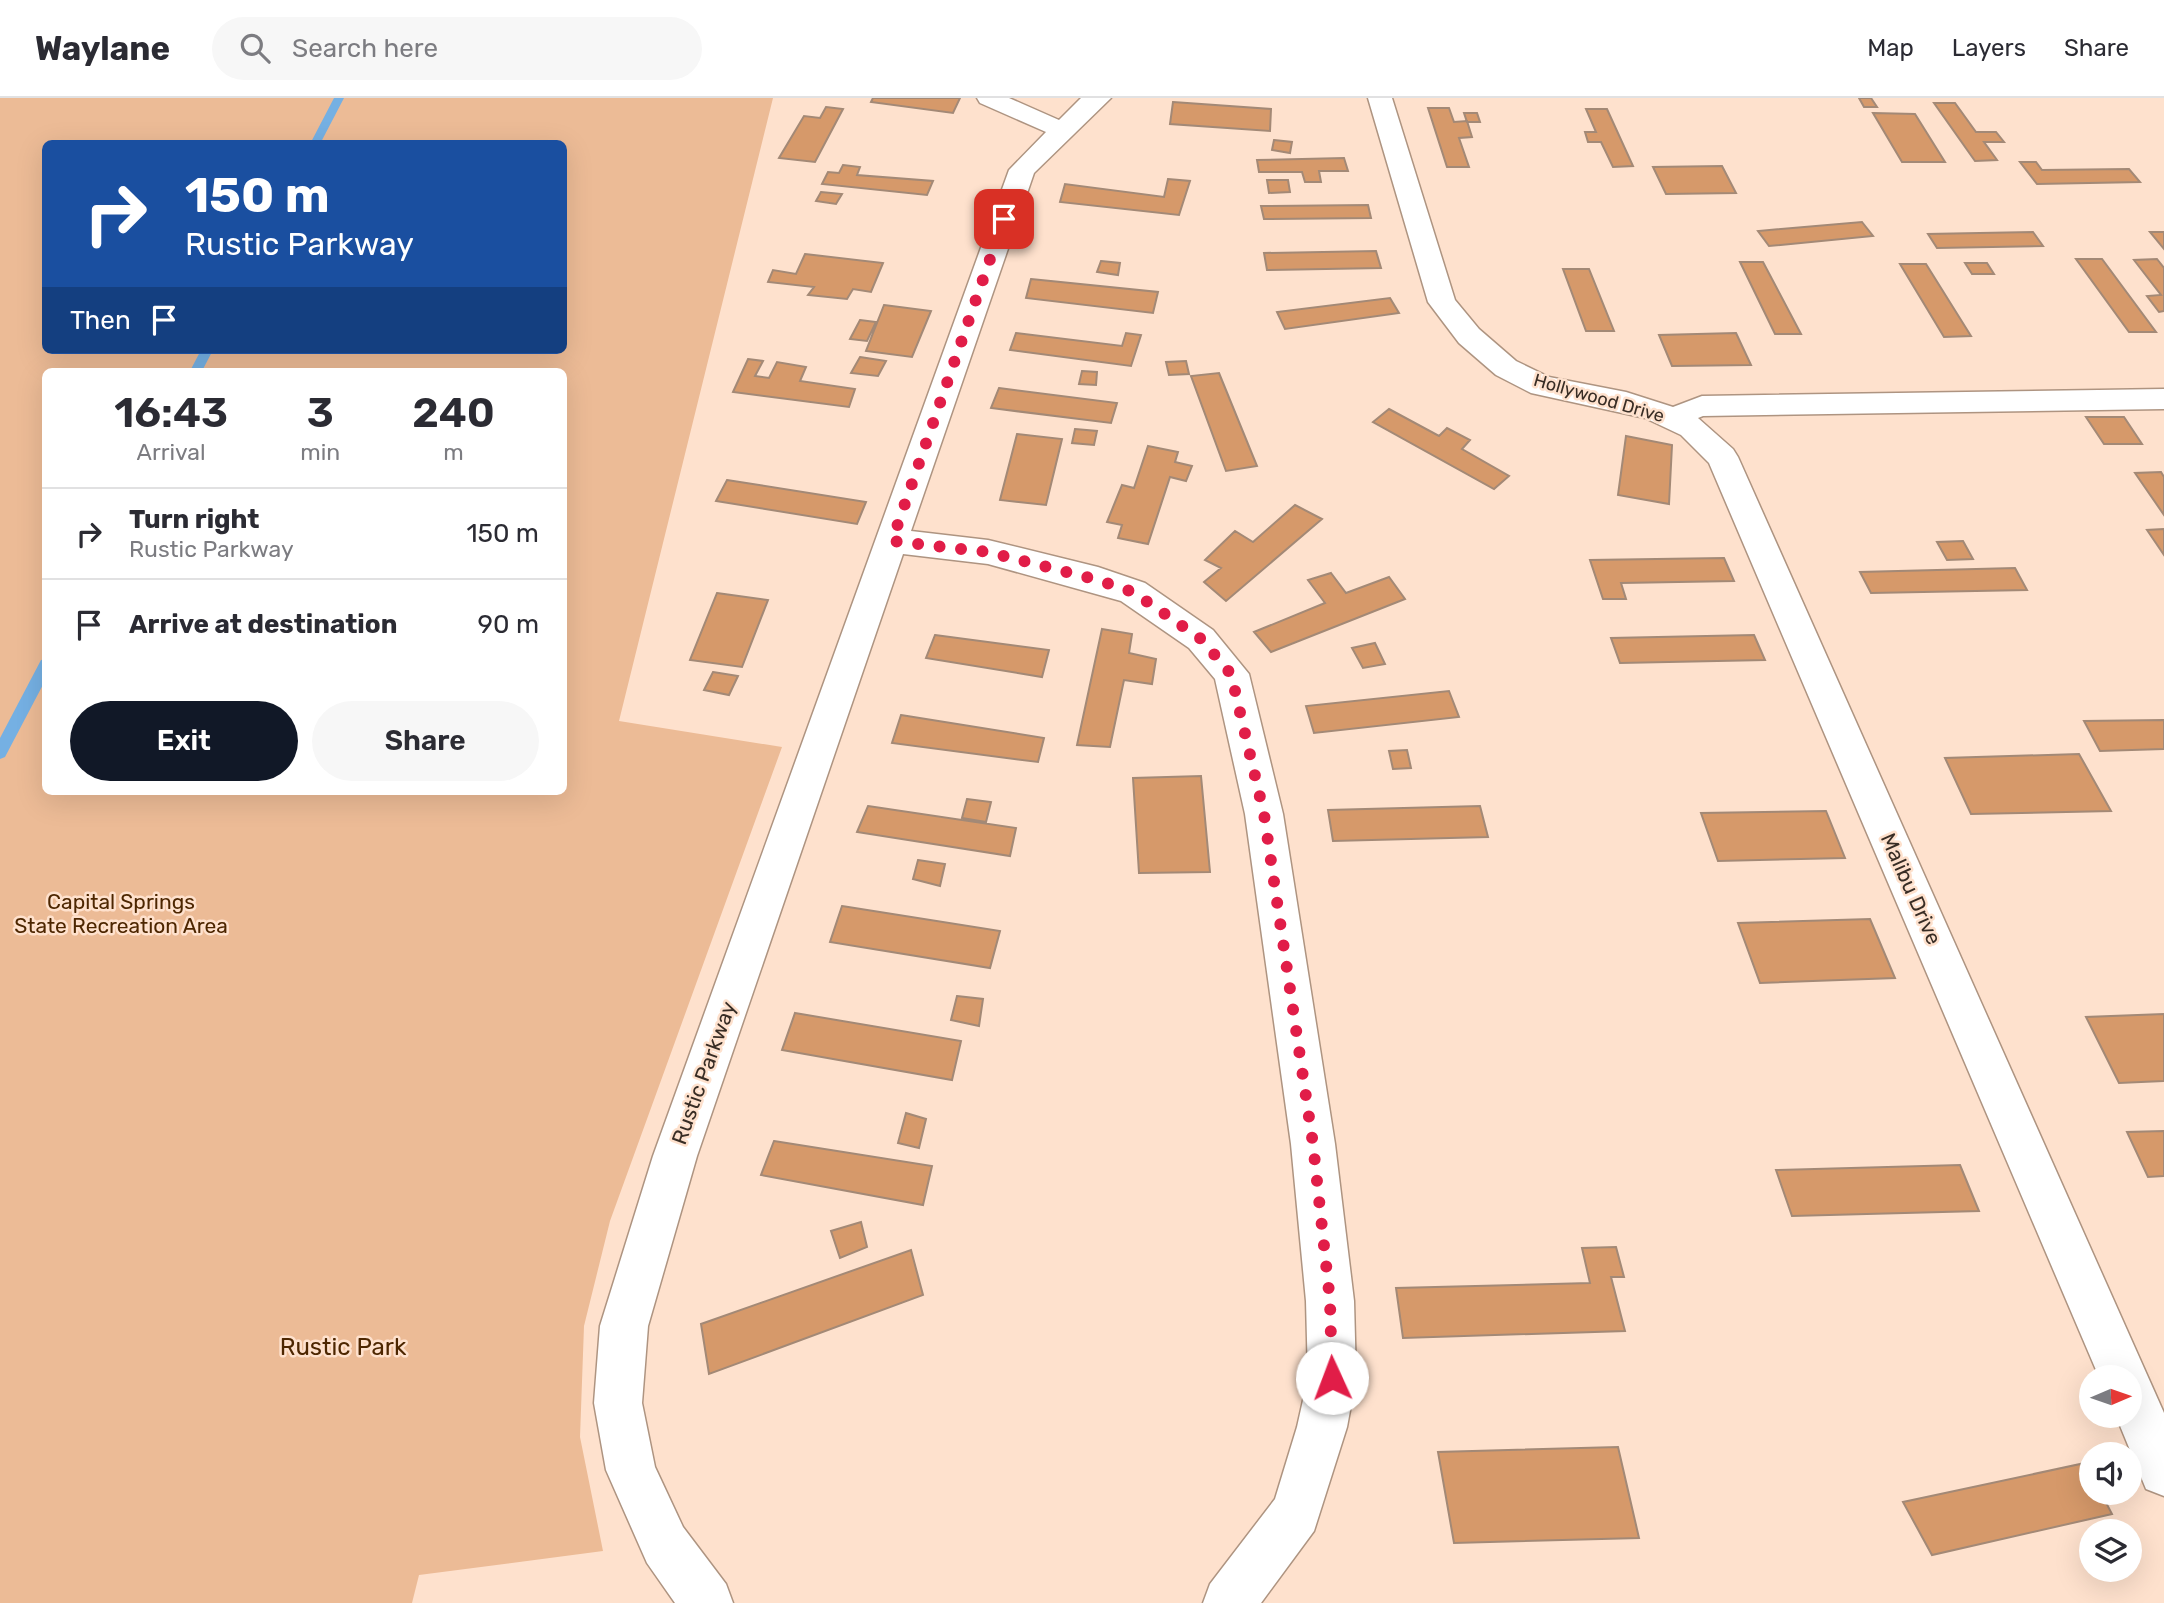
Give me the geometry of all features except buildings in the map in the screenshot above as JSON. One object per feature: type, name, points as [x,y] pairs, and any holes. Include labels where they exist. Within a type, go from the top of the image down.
[{"type":"street","points":[[989,98],[1061,130]]},
{"type":"street","name":"Rustic Parkway","points":[[707,1603],[665,1545],[631,1470],[618,1403],[624,1326],[675,1156],[1022,170],[1061,130],[1099,98]]},
{"type":"street","name":"Hollywood Drive","points":[[1380,98],[1443,302],[1469,335],[1506,368],[1542,386],[1626,402],[1675,420],[1689,410],[1702,406],[2164,399]]},
{"type":"street","name":"Malibu Drive","points":[[1675,420],[1692,428],[1722,457],[2118,1365]]},
{"type":"street","points":[[892,541],[988,552],[1098,580],[1133,592],[1201,639],[1231,674],[1264,814],[1313,1144],[1330,1301],[1332,1378],[1322,1427],[1296,1513],[1228,1603]]},
{"type":"street","points":[[2142,1420],[2164,1471]]},
{"type":"green space","name":"Rustic Park","points":[[0,98],[773,98],[619,721],[782,747],[610,1221],[584,1326],[580,1437],[603,1551],[419,1575],[412,1603],[0,1603]]},
{"type":"waterway","points":[[317,140],[339,98]]},
{"type":"waterway","points":[[198,368],[205,354]]},
{"type":"waterway","points":[[0,753],[42,672]]},
{"type":"route","points":[[1004,219],[892,541],[988,552],[1098,580],[1133,592],[1201,639],[1231,674],[1264,814],[1313,1144],[1330,1301],[1332,1378]]},
{"type":"park label","name":"Capital Springs State Recreation Area","points":[[121,914]]}]
